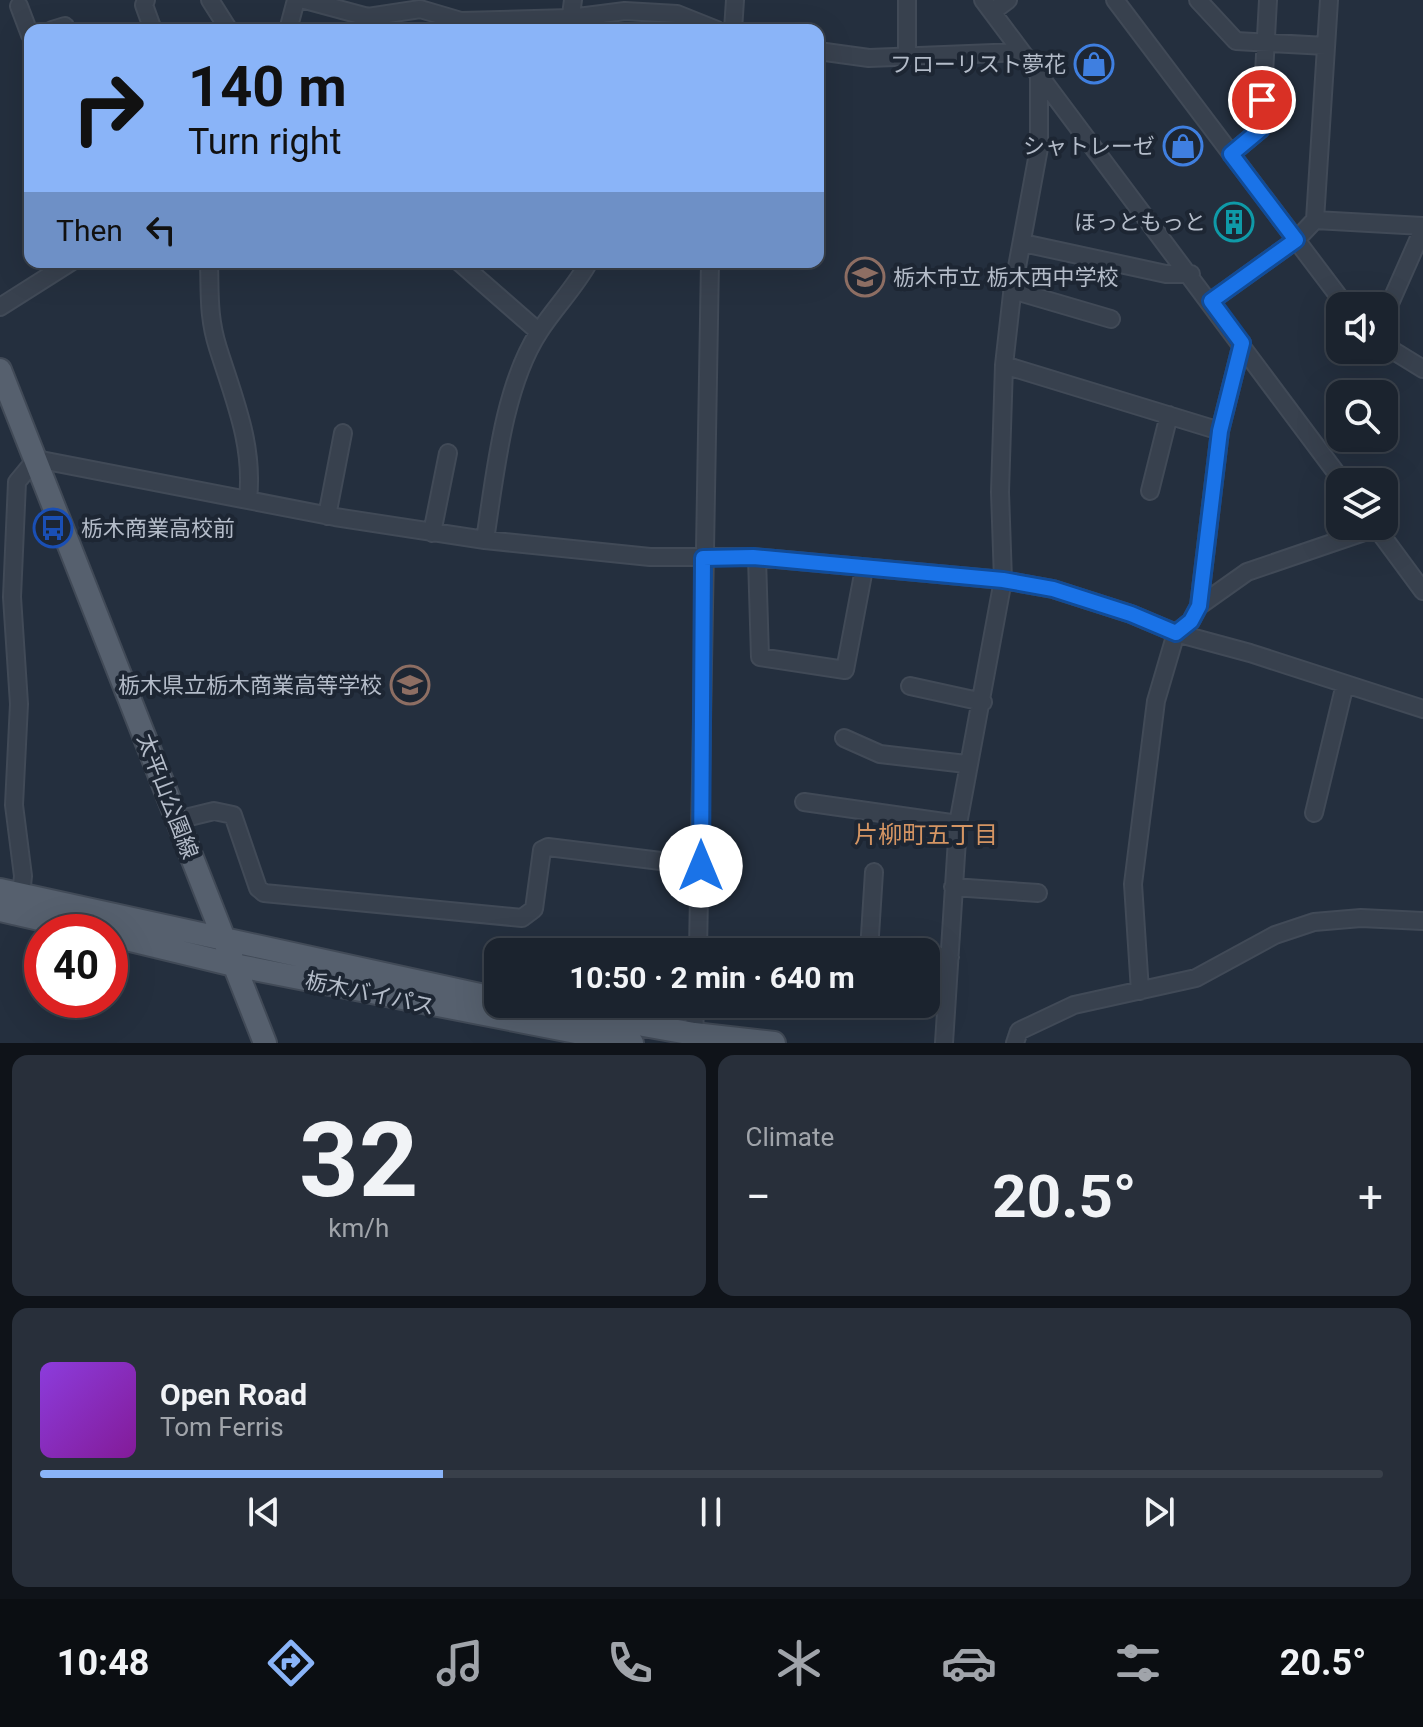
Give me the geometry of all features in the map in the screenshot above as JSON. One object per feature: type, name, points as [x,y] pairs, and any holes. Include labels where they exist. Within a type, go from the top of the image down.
[{"type":"main road","name":"太平山公園線","points":[[0,370],[4,393],[36,459],[265,1043]]},
{"type":"main road","points":[[10,902],[44,914]]},
{"type":"main road","name":"栃木バイパス","points":[[10,902],[224,940],[484,996]]},
{"type":"main road","name":"栃木バイパス","points":[[128,939],[234,965],[632,1043]]},
{"type":"main road","points":[[594,1018],[694,1039],[774,1043]]},
{"type":"street","points":[[146,0],[144,5],[151,24]]},
{"type":"street","points":[[210,0],[219,24]]},
{"type":"street","points":[[290,24],[296,0]]},
{"type":"street","points":[[305,0],[368,17],[420,9],[440,23],[569,24],[625,11],[677,14],[702,24]]},
{"type":"street","points":[[569,24],[573,0]]},
{"type":"street","points":[[733,24],[735,0]]},
{"type":"street","points":[[907,0],[907,57]]},
{"type":"street","points":[[1008,0],[988,6],[1333,468]]},
{"type":"street","points":[[1115,0],[1335,292]]},
{"type":"street","points":[[1198,0],[1236,41],[1326,46]]},
{"type":"street","points":[[1231,154],[1261,129],[1268,0]]},
{"type":"street","points":[[1211,301],[1296,240],[1315,220],[1329,0]]},
{"type":"street","points":[[19,6],[26,24]]},
{"type":"street","points":[[824,52],[869,58],[1021,52]]},
{"type":"street","points":[[944,1043],[958,824],[966,764],[983,702],[1003,580],[1000,492],[1004,365],[1012,290],[1039,148],[1039,78]]},
{"type":"street","points":[[1315,220],[1423,228],[1395,292]]},
{"type":"street","points":[[1023,243],[1166,274],[1191,274]]},
{"type":"street","points":[[0,307],[62,268]]},
{"type":"street","points":[[209,268],[207,293],[217,346],[235,395],[251,469],[248,499]]},
{"type":"street","points":[[466,268],[539,332]]},
{"type":"street","points":[[485,540],[504,428],[524,365],[539,332],[572,292],[586,268]]},
{"type":"street","points":[[698,938],[710,268]]},
{"type":"street","points":[[1012,290],[1111,319]]},
{"type":"street","points":[[1140,991],[1133,884],[1156,701],[1176,633],[1191,621],[1199,606],[1220,431],[1242,343]]},
{"type":"street","points":[[1398,354],[1423,369]]},
{"type":"street","points":[[1004,365],[1220,431]]},
{"type":"street","points":[[1150,491],[1169,415]]},
{"type":"street","points":[[327,516],[343,433]]},
{"type":"street","points":[[432,533],[448,453]]},
{"type":"street","points":[[10,902],[23,876],[14,805],[19,704],[12,597],[17,482],[36,459],[327,516],[485,540],[703,558],[757,558],[1003,580],[1066,593],[1176,633],[1423,709]]},
{"type":"street","points":[[1199,606],[1247,572],[1339,540]]},
{"type":"street","points":[[1386,540],[1423,591]]},
{"type":"street","points":[[757,558],[760,657],[845,670],[864,569]]},
{"type":"street","points":[[1314,813],[1345,684]]},
{"type":"street","points":[[910,686],[983,702]]},
{"type":"street","points":[[844,738],[880,754],[966,764]]},
{"type":"street","points":[[804,802],[958,824]]},
{"type":"street","points":[[177,820],[214,811],[233,815],[258,888],[264,893],[522,918],[534,909],[542,850],[548,847],[701,866]]},
{"type":"street","points":[[870,938],[874,872]]},
{"type":"street","points":[[953,887],[1038,893]]},
{"type":"street","points":[[1015,1043],[1019,1031],[1074,1005],[1196,978],[1275,935],[1314,922],[1361,918],[1423,921]]},
{"type":"street","points":[[940,956],[950,957]]},
{"type":"street","points":[[694,1039],[695,1018]]},
{"type":"place","name":"フローリスト夢花","points":[[1094,64]]},
{"type":"place","name":"シャトレーゼ","points":[[1183,146]]},
{"type":"place","name":"ほっともっと","points":[[1234,222]]},
{"type":"place","name":"栃木市立 栃木西中学校","points":[[865,277]]},
{"type":"place","name":"栃木商業高校前","points":[[53,528]]},
{"type":"place","name":"栃木県立栃木商業高等学校","points":[[410,685]]},
{"type":"district","name":"片柳町五丁目","points":[[926,835]]},
{"type":"route","points":[[701,866],[703,558],[753,557],[1003,580],[1053,589],[1131,614],[1176,633],[1191,621],[1199,606],[1204,543],[1226,395],[1242,343],[1211,301],[1296,240],[1231,154],[1261,129],[1262,100]]}]
